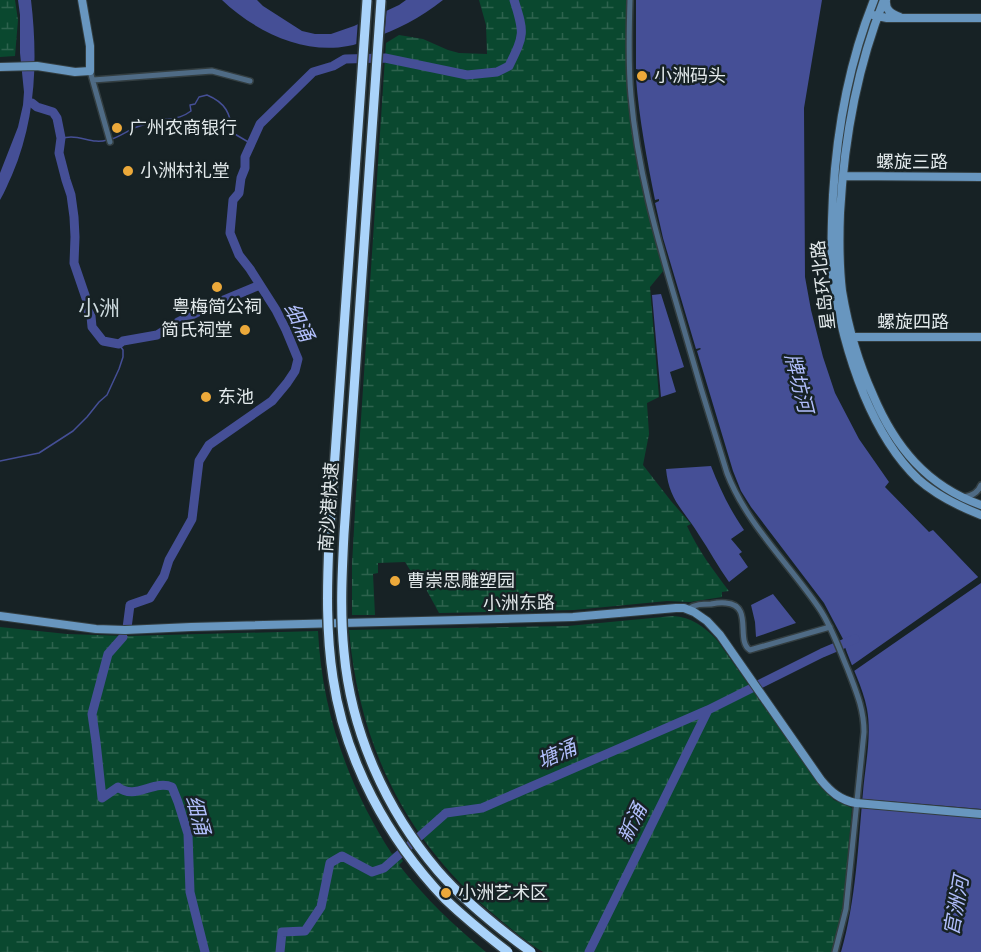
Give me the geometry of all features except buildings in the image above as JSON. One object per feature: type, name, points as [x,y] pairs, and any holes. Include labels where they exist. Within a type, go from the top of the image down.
[{"type":"highway","name":"南沙港快速","points":[[367,0],[329,541],[328,616],[333,680],[341,715],[358,766],[394,834],[415,864],[446,899],[478,929],[508,952]]},
{"type":"highway","name":"南沙港快速","points":[[381,0],[344,534],[341,605],[347,675],[360,731],[382,785],[401,820],[453,887],[488,919],[531,952]]},
{"type":"main road","points":[[4,66],[38,66],[75,72],[90,71],[90,46],[82,0]]},
{"type":"main road","name":"星岛环北路","points":[[874,0],[867,51],[854,103],[843,176],[839,257],[854,370],[882,431],[902,461],[920,480],[941,496],[981,515]]},
{"type":"main road","points":[[885,0],[888,10],[901,18]]},
{"type":"main road","name":"星岛环北路","points":[[885,0],[873,15],[854,59],[839,132],[832,223],[833,274],[841,321],[858,356],[868,385],[897,441],[916,465],[943,487],[981,505]]},
{"type":"main road","points":[[873,15],[887,18],[981,18]]},
{"type":"main road","name":"螺旋三路","points":[[843,176],[981,177]]},
{"type":"main road","name":"螺旋四路","points":[[849,338],[981,337]]},
{"type":"main road","name":"小洲东路","points":[[0,616],[96,629],[131,630],[199,626],[573,617],[670,608],[688,609]]},
{"type":"main road","points":[[688,609],[715,629],[826,788],[841,798],[859,803],[981,814]]},
{"type":"street","points":[[630,0],[630,89],[647,192],[657,240],[727,473],[740,502],[818,607],[830,627],[856,691],[863,717],[859,803],[846,909],[835,952]]},
{"type":"street","points":[[90,71],[110,142]]},
{"type":"street","points":[[93,80],[212,71],[250,81]]},
{"type":"street","points":[[962,497],[974,494],[981,485]]},
{"type":"street","points":[[688,609],[694,605],[725,603],[735,606],[742,618],[745,644],[749,650],[830,627]]},
{"type":"green space","points":[[0,0],[15,0],[18,20],[15,56],[0,57]]},
{"type":"green space","points":[[479,0],[628,0],[627,31],[639,161],[664,270],[650,287],[659,397],[647,403],[649,434],[643,465],[691,524],[687,526],[696,543],[729,591],[722,592],[722,597],[690,602],[667,601],[574,610],[439,613],[426,589],[422,589],[405,562],[378,563],[378,573],[373,574],[375,615],[352,615],[356,494],[386,43],[399,35],[423,39],[459,53],[487,54],[486,25]]},
{"type":"green space","points":[[673,616],[686,618],[697,624],[717,640],[818,783],[834,800],[852,808],[844,900],[832,952],[544,952],[507,925],[465,888],[437,857],[413,824],[393,789],[376,752],[364,713],[349,630],[568,626]]},
{"type":"green space","points":[[0,627],[67,634],[127,636],[318,631],[325,690],[332,719],[350,775],[362,802],[392,854],[396,852],[403,861],[399,865],[440,911],[486,952],[0,952]]},
{"type":"water","points":[[18,0],[31,0],[34,44],[33,89],[20,154],[0,200],[0,173],[18,127],[23,105]]},
{"type":"water","points":[[222,0],[257,0],[302,31],[331,34],[354,26],[406,0],[443,0],[417,18],[390,32],[353,45],[331,48],[314,47],[280,38],[248,21]]},
{"type":"water","points":[[636,0],[822,0],[804,108],[805,277],[823,357],[835,393],[859,439],[889,482],[885,487],[929,532],[933,530],[981,580],[981,952],[841,952],[856,873],[868,740],[867,709],[844,644],[832,646],[843,639],[824,603],[751,507],[733,471],[697,351],[701,349],[696,349],[655,203],[659,199],[655,200],[649,169],[636,78],[651,80],[650,72],[636,69]]},
{"type":"water","points":[[661,294],[684,367],[670,372],[676,392],[661,397],[652,295]]},
{"type":"water","points":[[711,466],[734,515],[744,530],[731,539],[742,552],[739,554],[748,567],[729,582],[678,505],[670,489],[666,469]]},
{"type":"water","points":[[773,594],[796,623],[756,637],[751,605]]},
{"type":"pier","points":[[387,7],[384,38],[356,47],[358,20]]},
{"type":"pier","points":[[981,575],[981,583],[854,671],[851,666]]},
{"type":"pier","points":[[862,799],[981,809],[981,818],[861,808]]},
{"type":"waterway","name":"细涌","points":[[127,628],[130,605],[150,598],[164,576],[169,560],[192,519],[199,461],[209,445],[272,401],[295,371],[298,359],[286,330],[276,310],[239,255],[230,233],[233,200],[239,193],[245,168],[245,157],[260,124],[313,72],[333,66],[345,59],[385,58],[467,75],[497,72],[509,66],[520,40],[520,20],[514,0]]},
{"type":"waterway","points":[[112,139],[134,128],[183,116],[191,111],[190,105],[195,104],[199,97],[207,95],[223,105],[233,133],[250,143]]},
{"type":"waterway","points":[[32,103],[53,112],[57,118],[61,138],[59,153],[71,195],[74,217],[74,263],[87,301],[92,327],[103,341],[119,344],[123,341],[157,335],[212,305],[260,285]]},
{"type":"waterway","points":[[61,138],[107,140]]},
{"type":"waterway","points":[[0,461],[39,453],[73,431],[107,395],[123,357],[123,350],[119,344]]},
{"type":"waterway","name":"细涌","points":[[123,637],[108,654],[92,714],[102,798],[118,787],[131,792],[165,785],[172,787],[188,834],[190,892],[205,952]]},
{"type":"waterway","name":"塘涌","points":[[280,952],[282,932],[305,931],[321,907],[330,863],[342,856],[372,872],[384,868],[446,813],[482,808],[708,710],[855,639]]},
{"type":"waterway","name":"新涌","points":[[589,952],[708,710]]},
{"type":"place","name":"小洲码头","points":[[642,76]]},
{"type":"place","name":"广州农商银行","points":[[117,128]]},
{"type":"place","name":"小洲村礼堂","points":[[128,171]]},
{"type":"place","name":"粤梅简公祠","points":[[217,287]]},
{"type":"place","name":"简氏祠堂","points":[[245,330]]},
{"type":"place","name":"东池","points":[[206,397]]},
{"type":"place","name":"曹崇思雕塑园","points":[[395,581]]},
{"type":"place","name":"小洲艺术区","points":[[446,893]]},
{"type":"district","name":"小洲","points":[[99,308]]},
{"type":"water label","name":"牌坊河","points":[[799,383]]},
{"type":"water label","name":"官洲河","points":[[956,906]]}]
